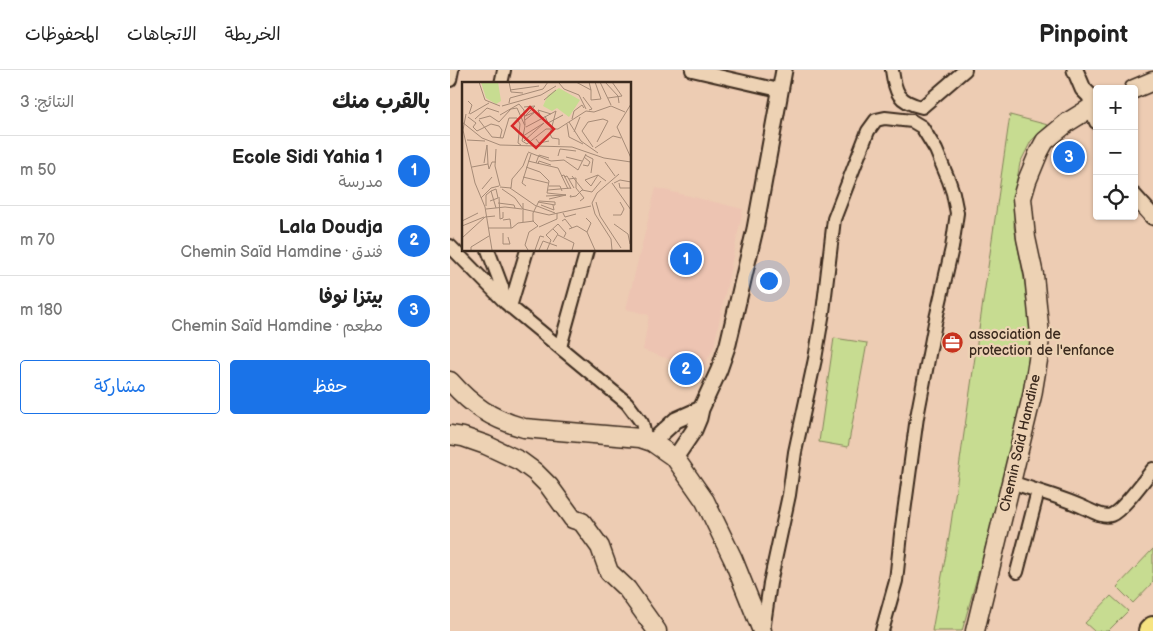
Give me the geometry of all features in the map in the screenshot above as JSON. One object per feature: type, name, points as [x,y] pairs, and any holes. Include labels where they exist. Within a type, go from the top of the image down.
[{"type":"highway","points":[[1150,631],[1153,628]]},
{"type":"main road","points":[[1138,88],[1153,82]]},
{"type":"main road","name":"Chemin Saïd Hamdine","points":[[975,631],[1032,396],[1038,360],[1040,335],[1034,275],[1026,238],[1022,198],[1027,181],[1045,141],[1063,126],[1093,112]]},
{"type":"main road","points":[[450,381],[476,406],[509,423],[524,428],[640,438],[649,441],[675,458],[705,501],[733,559],[762,631]]},
{"type":"main road","points":[[450,435],[463,436],[486,445],[520,461],[535,472],[549,486],[573,519],[582,522],[600,547],[609,572],[627,589],[657,631]]},
{"type":"street","points":[[450,80],[452,70]]},
{"type":"street","points":[[692,70],[779,90]]},
{"type":"street","points":[[675,458],[700,418],[701,408],[720,370],[736,316],[755,229],[784,70]]},
{"type":"street","points":[[892,70],[898,95],[910,104],[922,107],[965,70]]},
{"type":"street","points":[[1075,70],[1083,89],[1090,96],[1093,105]]},
{"type":"street","points":[[762,631],[770,583],[789,495],[795,452],[815,358],[823,312],[834,219],[868,132],[876,120],[885,118],[912,121],[922,127],[936,150],[949,181],[957,213],[952,248],[917,417],[900,534],[896,582],[882,631]]},
{"type":"street","points":[[1138,199],[1150,208]]},
{"type":"street","points":[[450,246],[507,303],[627,404],[642,423],[649,441],[676,420],[701,408]]},
{"type":"street","points":[[488,251],[507,303]]},
{"type":"street","points":[[507,303],[527,251]]},
{"type":"street","points":[[560,347],[587,251]]},
{"type":"street","points":[[1012,482],[1068,500],[1098,514],[1109,516],[1116,512],[1153,469]]},
{"type":"street","points":[[1017,572],[1038,491]]},
{"type":"shaded area","points":[[656,188],[743,209],[714,346],[702,371],[643,350],[649,315],[626,309]]},
{"type":"green space","points":[[1010,115],[1048,125],[1031,141],[1020,163],[1015,190],[1014,227],[1031,315],[1028,371],[1001,491],[962,631],[932,631],[949,537]]},
{"type":"green space","points":[[834,338],[867,343],[848,447],[819,442]]},
{"type":"green space","points":[[1153,549],[1153,582],[1133,603],[1117,587]]},
{"type":"green space","points":[[1111,596],[1128,611],[1108,631],[1094,631],[1085,623]]},
{"type":"place","name":"بيتزا نوفا","points":[[1069,157]]},
{"type":"place","name":"Ecole Sidi Yahia 1","points":[[686,259]]},
{"type":"place","name":"association de protection de l'enfance","points":[[953,342]]},
{"type":"place","name":"Lala Doudja","points":[[686,369]]}]
